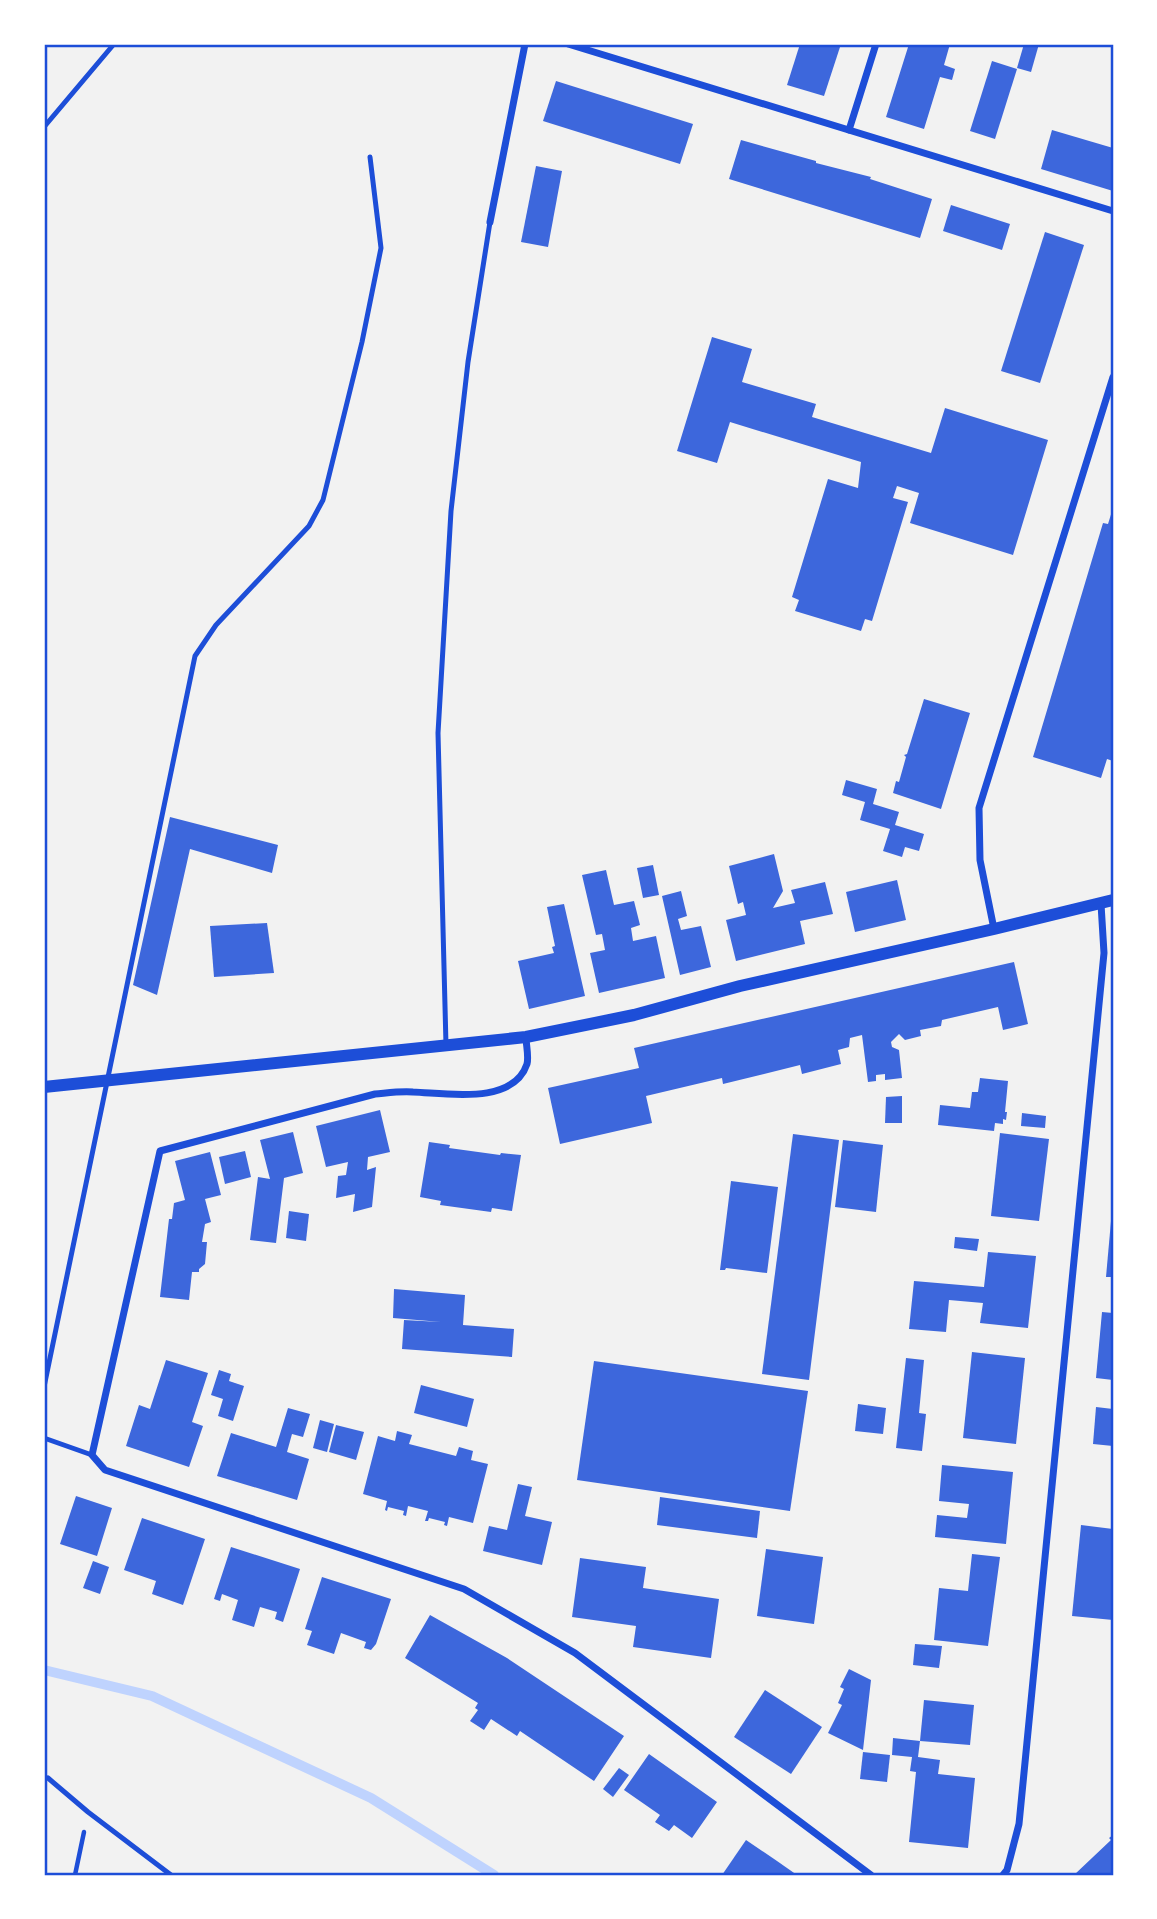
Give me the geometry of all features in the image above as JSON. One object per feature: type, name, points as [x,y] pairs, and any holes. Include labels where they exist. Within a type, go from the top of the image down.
[{"type":"street","points":[[490,222],[525,44]]},
{"type":"street","points":[[568,44],[1113,211]]},
{"type":"street","points":[[849,130],[876,44]]},
{"type":"street","points":[[994,929],[980,860],[979,808],[1113,377]]},
{"type":"street","points":[[44,1087],[526,1037],[634,1015],[740,986],[1107,902],[1019,1824],[1003,1875]]},
{"type":"street","points":[[526,1037],[528,1062],[523,1072],[512,1083],[481,1096],[410,1091],[374,1094],[160,1151],[92,1455],[105,1470],[464,1589],[575,1653],[871,1875]]},
{"type":"lane","points":[[44,127],[114,44]]},
{"type":"lane","points":[[44,1387],[87,1168],[195,656],[216,625],[309,526],[323,500],[362,342],[381,248],[370,157]]},
{"type":"lane","points":[[446,1045],[438,733],[451,511],[468,362],[490,222]]},
{"type":"lane","points":[[44,1438],[92,1455]]},
{"type":"lane","points":[[48,1778],[171,1875]]},
{"type":"path","points":[[75,1875],[88,1812]]},
{"type":"building","points":[[800,44],[841,44],[824,96],[787,85]]},
{"type":"building","points":[[909,44],[950,44],[944,65],[955,69],[952,80],[940,77],[924,129],[886,117]]},
{"type":"building","points":[[1024,44],[1039,44],[1031,72],[1017,68]]},
{"type":"building","points":[[992,61],[1017,69],[995,139],[970,131]]},
{"type":"building","points":[[556,81],[693,124],[680,164],[543,121]]},
{"type":"building","points":[[1052,130],[1113,148],[1113,191],[1041,169]]},
{"type":"building","points":[[741,140],[871,177],[870,179],[932,199],[920,238],[729,179]]},
{"type":"building","points":[[536,166],[562,171],[548,247],[521,242]]},
{"type":"building","points":[[951,205],[1010,224],[1002,250],[943,231]]},
{"type":"building","points":[[1045,232],[1084,245],[1040,383],[1001,371]]},
{"type":"building","points":[[712,337],[752,349],[742,382],[816,404],[812,417],[931,453],[945,408],[1048,440],[1013,555],[910,523],[919,493],[897,486],[893,498],[908,502],[872,621],[865,619],[861,631],[795,611],[799,600],[792,597],[828,479],[858,488],[861,462],[730,422],[717,463],[677,451]]},
{"type":"building","points":[[1113,508],[1113,761],[1107,759],[1101,778],[1033,757],[1103,523],[1108,524]]},
{"type":"building","points":[[924,699],[970,713],[941,809],[893,793],[896,781],[899,782],[906,757],[904,755],[907,754]]},
{"type":"building","points":[[846,780],[877,789],[873,804],[899,812],[895,825],[924,834],[919,851],[905,847],[902,857],[883,851],[890,829],[860,820],[865,802],[842,795]]},
{"type":"building","points":[[170,817],[278,845],[272,873],[190,849],[157,995],[133,985]]},
{"type":"building","points":[[774,854],[783,891],[773,908],[795,903],[791,890],[825,882],[833,914],[800,921],[805,944],[736,961],[726,920],[746,915],[743,902],[738,904],[729,866]]},
{"type":"building","points":[[653,865],[659,895],[643,898],[637,868]]},
{"type":"building","points":[[606,870],[614,905],[634,901],[640,925],[631,928],[633,941],[656,936],[665,978],[599,993],[590,953],[605,950],[602,934],[596,935],[582,875]]},
{"type":"building","points":[[897,880],[906,920],[855,932],[846,892]]},
{"type":"building","points":[[681,891],[687,916],[678,919],[681,930],[701,926],[711,967],[680,975],[662,896]]},
{"type":"building","points":[[564,904],[585,996],[529,1009],[518,961],[554,953],[547,907]]},
{"type":"building","points":[[267,923],[274,973],[214,977],[210,926]]},
{"type":"building","points":[[1014,962],[1028,1024],[1003,1030],[998,1007],[942,1020],[941,1026],[920,1030],[921,1036],[905,1040],[899,1034],[891,1042],[892,1047],[899,1050],[902,1078],[885,1080],[885,1074],[876,1075],[876,1081],[868,1082],[862,1035],[850,1038],[849,1047],[838,1050],[841,1064],[802,1074],[800,1065],[723,1084],[722,1078],[646,1096],[652,1123],[560,1144],[548,1088],[639,1068],[634,1048]]},
{"type":"building","points":[[980,1078],[1008,1081],[1007,1112],[1003,1124],[995,1123],[994,1131],[938,1125],[940,1105],[970,1108],[972,1092],[978,1092]]},
{"type":"building","points":[[902,1096],[902,1123],[885,1123],[886,1097]]},
{"type":"building","points":[[380,1110],[390,1152],[368,1157],[367,1170],[376,1167],[372,1207],[353,1212],[355,1194],[336,1198],[338,1176],[346,1175],[348,1162],[326,1167],[316,1126]]},
{"type":"building","points":[[1022,1113],[1046,1116],[1045,1128],[1021,1126]]},
{"type":"building","points":[[293,1132],[303,1173],[284,1178],[276,1243],[250,1240],[258,1177],[270,1179],[260,1140]]},
{"type":"building","points":[[1000,1133],[1049,1139],[1039,1221],[991,1216]]},
{"type":"building","points":[[793,1134],[839,1140],[809,1380],[762,1374]]},
{"type":"building","points":[[843,1140],[883,1145],[876,1212],[835,1207]]},
{"type":"building","points":[[429,1142],[450,1145],[449,1148],[521,1155],[512,1211],[492,1208],[491,1212],[440,1205],[441,1201],[420,1197]]},
{"type":"building","points":[[245,1151],[251,1177],[225,1184],[219,1157]]},
{"type":"building","points":[[210,1152],[221,1195],[205,1199],[211,1222],[205,1224],[202,1242],[207,1242],[205,1264],[199,1272],[192,1272],[189,1300],[160,1297],[169,1219],[172,1219],[174,1203],[185,1200],[175,1161]]},
{"type":"building","points":[[731,1181],[778,1187],[767,1273],[726,1268],[720,1270]]},
{"type":"building","points":[[289,1211],[309,1214],[306,1241],[286,1238]]},
{"type":"building","points":[[1111,1221],[1113,1277],[1106,1277]]},
{"type":"building","points":[[955,1237],[979,1239],[977,1251],[954,1248]]},
{"type":"building","points":[[988,1252],[1036,1256],[1028,1328],[980,1323],[983,1303],[949,1300],[946,1332],[909,1329],[914,1281],[984,1287]]},
{"type":"building","points":[[394,1289],[465,1295],[463,1325],[514,1329],[512,1357],[402,1349],[404,1320],[441,1322],[393,1318]]},
{"type":"building","points":[[1102,1312],[1113,1313],[1113,1380],[1096,1378]]},
{"type":"building","points":[[972,1352],[1025,1358],[1016,1444],[963,1438]]},
{"type":"building","points":[[906,1358],[924,1360],[919,1413],[926,1414],[922,1451],[896,1448]]},
{"type":"building","points":[[166,1360],[208,1373],[192,1422],[203,1426],[189,1467],[126,1446],[139,1405],[150,1409]]},
{"type":"building","points":[[594,1361],[808,1391],[790,1511],[577,1480]]},
{"type":"building","points":[[219,1370],[231,1374],[229,1381],[244,1386],[233,1421],[218,1416],[223,1399],[211,1395]]},
{"type":"building","points":[[421,1385],[474,1399],[467,1427],[414,1413]]},
{"type":"building","points":[[858,1404],[886,1408],[883,1434],[855,1431]]},
{"type":"building","points":[[1096,1407],[1113,1409],[1113,1446],[1093,1444]]},
{"type":"building","points":[[288,1408],[310,1414],[303,1437],[292,1434],[287,1452],[309,1459],[297,1500],[217,1476],[231,1433],[276,1447]]},
{"type":"building","points":[[320,1420],[334,1424],[327,1452],[313,1448]]},
{"type":"building","points":[[336,1425],[364,1432],[356,1460],[329,1452]]},
{"type":"building","points":[[397,1431],[412,1435],[409,1444],[456,1456],[459,1447],[473,1451],[471,1460],[488,1464],[473,1523],[449,1517],[447,1526],[444,1525],[445,1522],[429,1518],[425,1521],[428,1511],[408,1506],[406,1516],[403,1515],[404,1511],[388,1507],[387,1511],[387,1501],[363,1494],[378,1436],[395,1441]]},
{"type":"building","points":[[942,1465],[1013,1472],[1006,1544],[935,1537],[937,1515],[967,1518],[969,1504],[939,1501]]},
{"type":"building","points":[[518,1484],[532,1487],[525,1516],[552,1522],[542,1565],[483,1551],[489,1526],[507,1530]]},
{"type":"building","points":[[76,1496],[112,1508],[97,1556],[60,1544]]},
{"type":"building","points":[[660,1497],[760,1511],[757,1538],[657,1525]]},
{"type":"building","points":[[142,1518],[205,1539],[183,1605],[152,1594],[156,1581],[124,1570]]},
{"type":"building","points":[[1081,1525],[1113,1529],[1113,1620],[1072,1616]]},
{"type":"building","points":[[231,1547],[300,1569],[283,1622],[275,1619],[277,1612],[260,1607],[254,1627],[232,1620],[238,1600],[222,1594],[220,1601],[214,1599]]},
{"type":"building","points":[[766,1549],[823,1557],[814,1624],[757,1616]]},
{"type":"building","points":[[972,1554],[1000,1557],[988,1646],[934,1640],[939,1588],[968,1591]]},
{"type":"building","points":[[580,1558],[646,1567],[643,1588],[719,1599],[711,1658],[633,1647],[636,1626],[572,1617]]},
{"type":"building","points":[[93,1561],[109,1567],[100,1594],[83,1588]]},
{"type":"building","points":[[322,1577],[391,1599],[376,1644],[371,1650],[364,1648],[366,1642],[341,1633],[334,1654],[307,1645],[312,1631],[305,1629]]},
{"type":"building","points":[[430,1615],[507,1658],[624,1736],[594,1781],[520,1731],[517,1736],[491,1719],[484,1730],[470,1721],[478,1710],[475,1708],[478,1703],[405,1658]]},
{"type":"building","points":[[915,1644],[942,1646],[939,1668],[913,1665]]},
{"type":"building","points":[[849,1669],[871,1680],[863,1750],[828,1733],[842,1705],[838,1703],[844,1689],[840,1687]]},
{"type":"building","points":[[765,1690],[822,1727],[791,1774],[734,1737]]},
{"type":"building","points":[[924,1700],[974,1705],[970,1745],[920,1741]]},
{"type":"building","points":[[893,1738],[920,1741],[918,1757],[940,1760],[938,1774],[975,1778],[968,1848],[909,1842],[916,1772],[910,1771],[912,1757],[892,1755]]},
{"type":"building","points":[[863,1752],[890,1755],[887,1782],[860,1779]]},
{"type":"building","points":[[649,1754],[717,1802],[692,1838],[674,1825],[669,1831],[655,1822],[660,1815],[624,1790]]},
{"type":"building","points":[[619,1768],[629,1775],[613,1797],[603,1789]]},
{"type":"building","points":[[1113,1835],[1113,1875],[1074,1875],[1111,1840],[1109,1838]]},
{"type":"building","points":[[746,1840],[777,1861],[797,1875],[722,1875]]},
{"type":"waterway","points":[[44,1670],[152,1696],[371,1798],[494,1875]]}]
